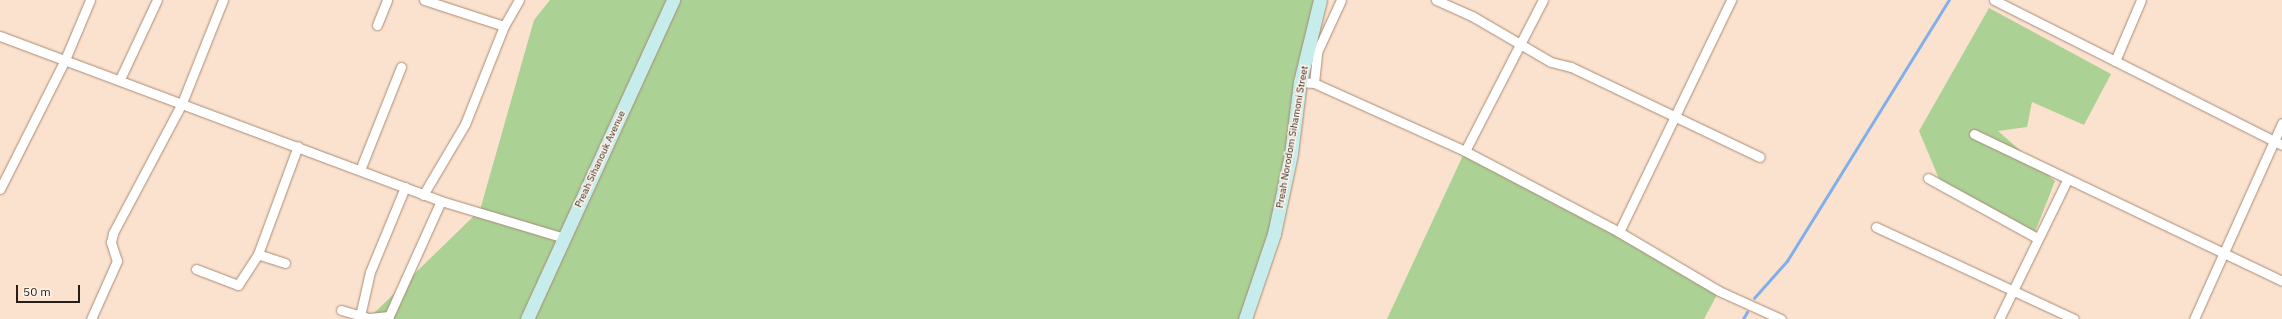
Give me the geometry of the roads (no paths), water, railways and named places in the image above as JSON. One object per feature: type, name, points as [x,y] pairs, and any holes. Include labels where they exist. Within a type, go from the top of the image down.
[{"type":"street","points":[[0,189],[64,62],[90,0]]},
{"type":"street","points":[[120,79],[157,0]]},
{"type":"street","points":[[91,319],[117,261],[111,242],[113,233],[182,103],[224,0]]},
{"type":"street","points":[[377,25],[387,0]]},
{"type":"street","points":[[424,0],[504,26]]},
{"type":"street","points":[[424,195],[465,124],[504,26],[518,0]]},
{"type":"street","name":"Preah Sihanouk Avenue","points":[[527,319],[673,0]]},
{"type":"street","name":"Preah Norodom Sihamoni Street","points":[[1245,319],[1274,234],[1300,82],[1320,0]]},
{"type":"street","points":[[1314,83],[1317,52],[1341,0]]},
{"type":"street","points":[[1436,0],[1472,16],[1522,47],[1760,157]]},
{"type":"street","points":[[1464,150],[1522,47],[1543,0]]},
{"type":"street","points":[[1619,232],[1731,0]]},
{"type":"street","points":[[1994,0],[2278,143]]},
{"type":"street","points":[[2115,61],[2141,0]]},
{"type":"street","points":[[0,36],[64,62],[120,79],[424,195],[564,238]]},
{"type":"street","points":[[360,170],[401,67]]},
{"type":"street","points":[[1300,82],[1314,83],[1464,150],[1619,232],[1719,291],[1781,319]]},
{"type":"street","points":[[2194,319],[2278,143],[2282,123]]},
{"type":"street","points":[[1974,134],[2223,256],[2282,281]]},
{"type":"street","points":[[196,269],[238,285],[258,254],[298,146]]},
{"type":"street","points":[[1928,178],[2037,238]]},
{"type":"street","points":[[1999,319],[2037,238],[2067,180]]},
{"type":"street","points":[[360,316],[370,272],[405,187]]},
{"type":"street","points":[[341,310],[360,316],[386,318],[391,314],[441,201]]},
{"type":"street","points":[[1876,226],[2074,319]]},
{"type":"street","points":[[258,254],[285,263]]},
{"type":"waterway","points":[[1754,298],[1787,261],[1949,0]]},
{"type":"waterway","points":[[1743,319],[1747,312]]}]
